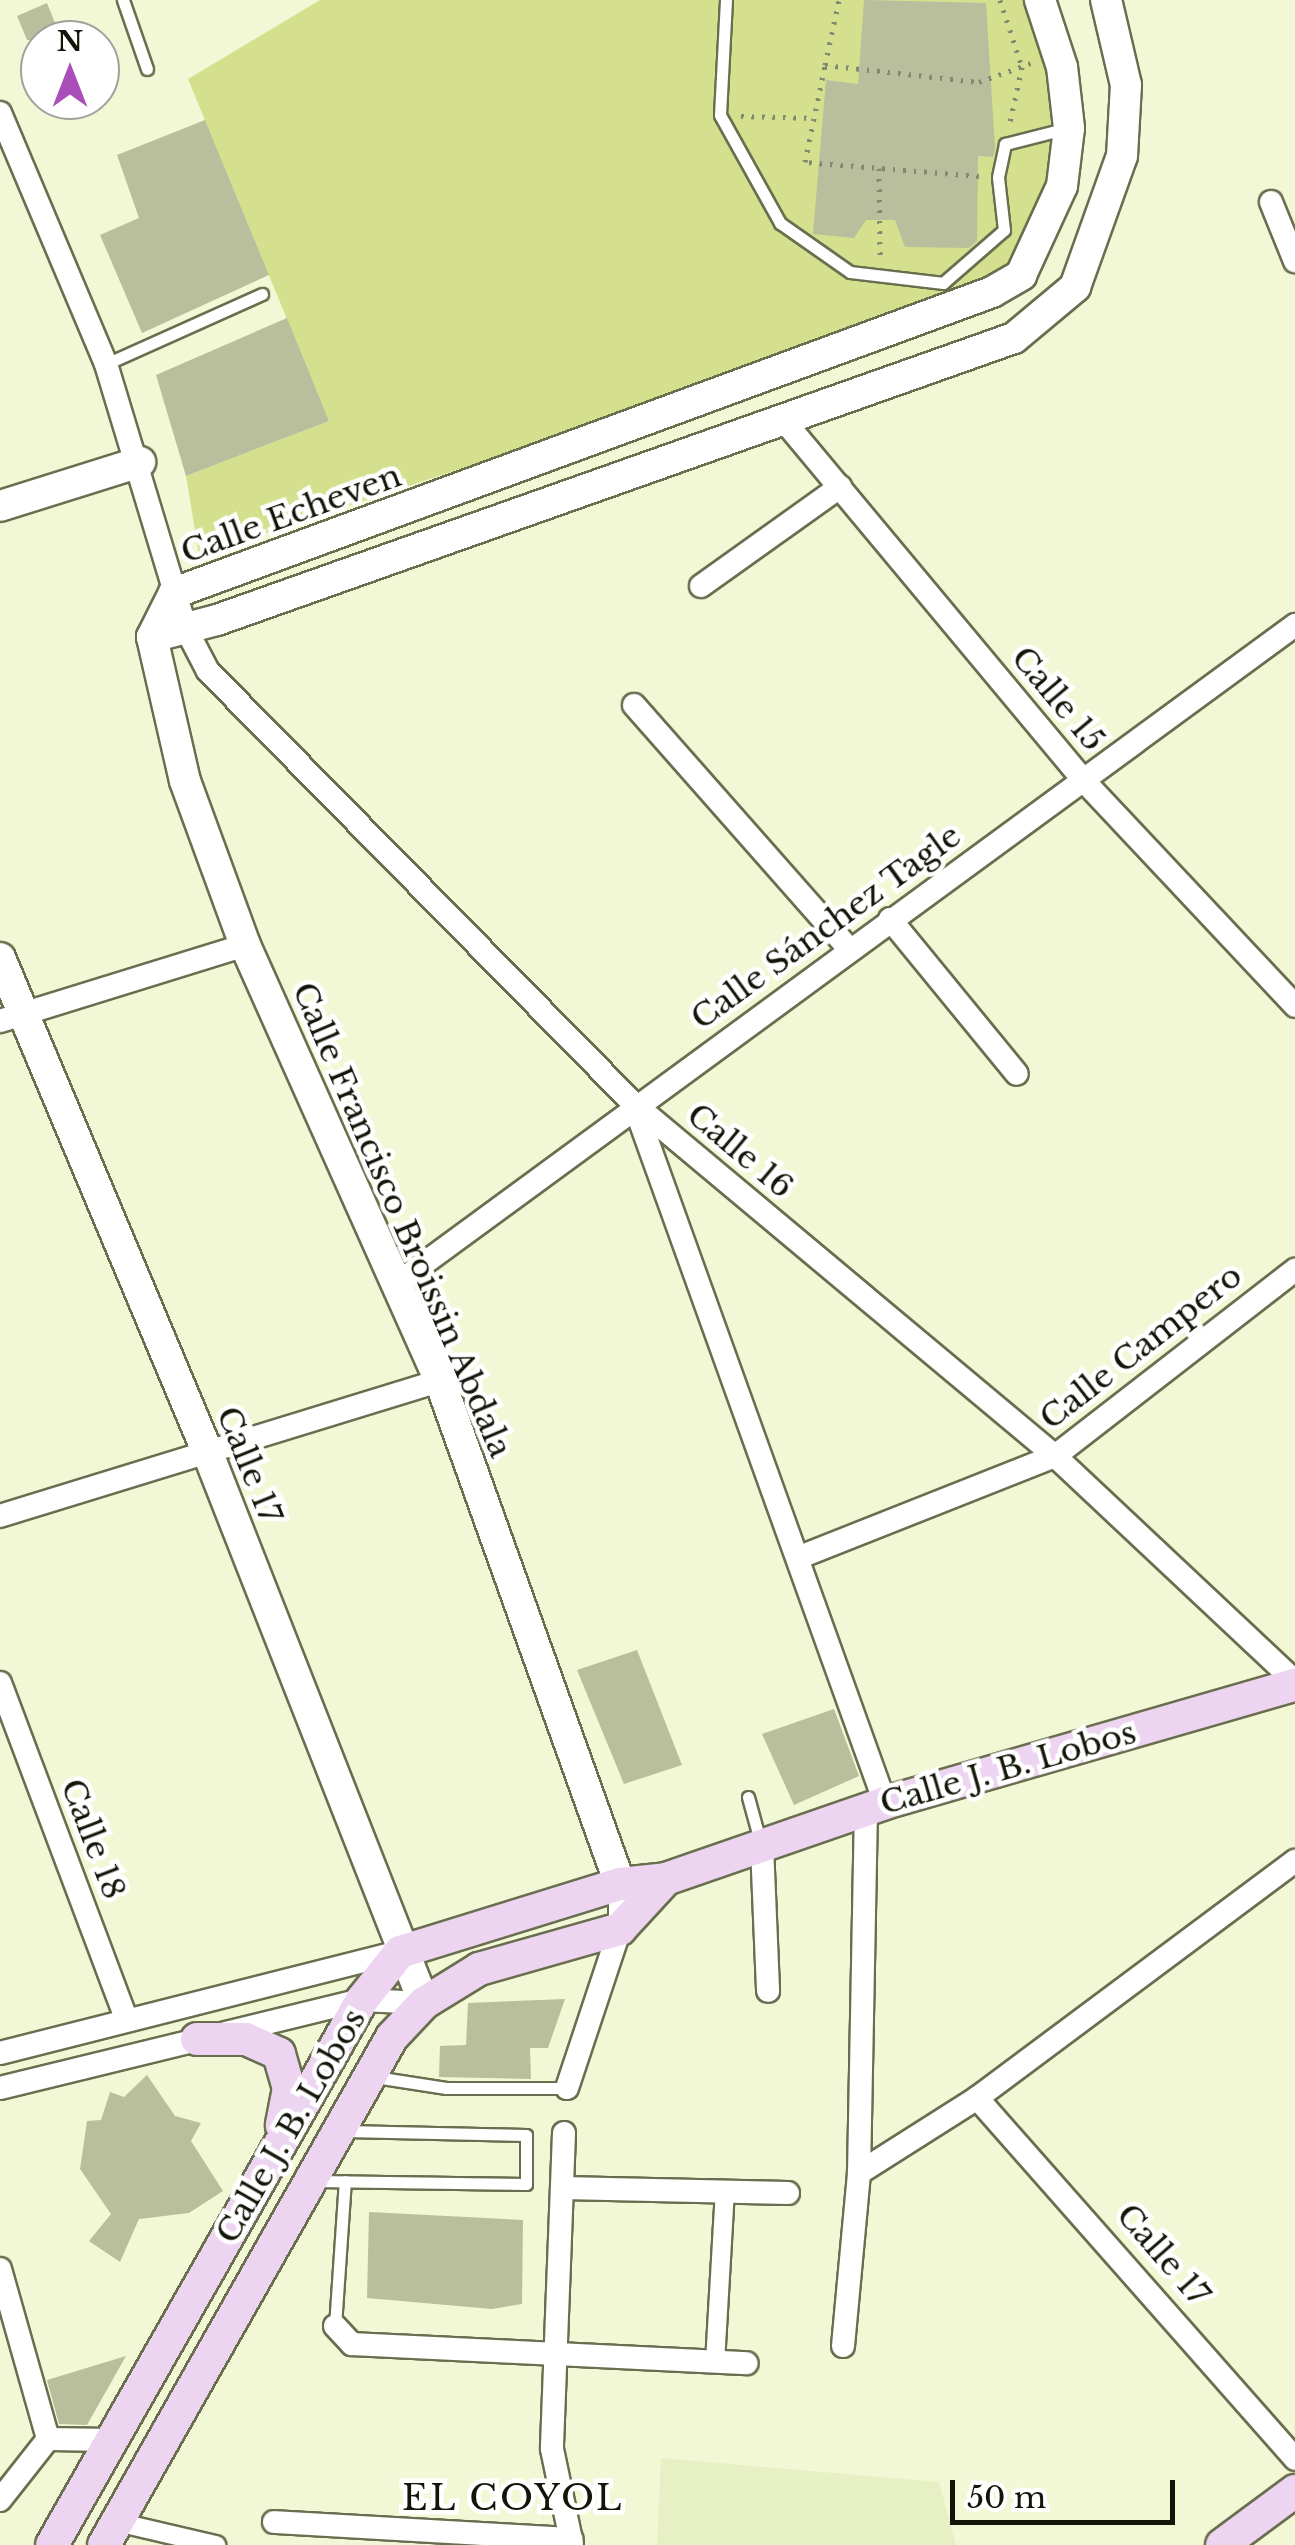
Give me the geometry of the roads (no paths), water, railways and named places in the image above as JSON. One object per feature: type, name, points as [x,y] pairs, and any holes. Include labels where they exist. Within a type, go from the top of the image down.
[{"type":"main road","name":"Calle J. B. Lobos","points":[[52,2545],[362,2000],[400,1952],[620,1884],[666,1879],[876,1806],[1295,1683]]},
{"type":"main road","name":"Calle J. B. Lobos","points":[[111,2534],[330,2181],[340,2131],[392,2038],[424,2003],[479,1969],[620,1929],[666,1879]]},
{"type":"main road","points":[[197,2039],[246,2039],[279,2054],[288,2088],[273,2157]]},
{"type":"main road","points":[[1222,2545],[1295,2491]]},
{"type":"street","name":"Calle Echeven","points":[[152,637],[174,593],[992,292],[1021,275],[1062,186],[1068,128],[1058,53],[1040,0]]},
{"type":"street","points":[[152,637],[186,629],[478,530],[1014,338],[1075,287],[1122,156],[1126,85],[1106,0]]},
{"type":"street","points":[[0,113],[106,364],[140,462],[186,629]]},
{"type":"street","points":[[1272,202],[1295,261]]},
{"type":"street","name":"Calle 15","points":[[785,422],[1086,782],[1295,1006]]},
{"type":"street","points":[[0,506],[140,462]]},
{"type":"street","points":[[701,586],[840,487]]},
{"type":"street","points":[[461,489],[478,530]]},
{"type":"street","name":"Calle Sánchez Tagle","points":[[396,1284],[634,1104],[1086,782],[1295,625]]},
{"type":"street","name":"Calle 16","points":[[186,629],[208,672],[250,721],[634,1104],[1055,1456],[1295,1683]]},
{"type":"street","name":"Calle Francisco Broissin Abdala","points":[[152,637],[185,781],[245,945],[440,1380],[620,1884]]},
{"type":"street","points":[[634,705],[849,949]]},
{"type":"street","points":[[890,919],[1016,1074]]},
{"type":"street","points":[[11,1018],[245,945]]},
{"type":"street","name":"Calle 17","points":[[0,958],[11,1018],[208,1451],[400,1952],[424,2003]]},
{"type":"street","points":[[634,1104],[800,1557],[876,1806],[860,2174],[843,2346]]},
{"type":"street","name":"Calle Campero","points":[[800,1557],[1055,1456],[1295,1270]]},
{"type":"street","points":[[0,1516],[440,1380]]},
{"type":"street","name":"Calle 18","points":[[0,1683],[126,2018]]},
{"type":"street","points":[[762,1846],[768,1991]]},
{"type":"street","points":[[860,2174],[978,2098],[1295,1861]]},
{"type":"street","points":[[567,2088],[620,1929],[620,1884]]},
{"type":"street","points":[[0,2053],[126,2018],[400,1952]]},
{"type":"street","points":[[0,2088],[362,2000],[424,2003]]},
{"type":"street","name":"Calle 17","points":[[978,2098],[1295,2459]]},
{"type":"street","points":[[274,2522],[572,2542],[552,2448],[564,2133]]},
{"type":"street","points":[[563,2188],[788,2193]]},
{"type":"street","points":[[715,2363],[724,2192]]},
{"type":"street","points":[[0,2269],[48,2439]]},
{"type":"street","points":[[335,2326],[352,2344],[556,2358],[747,2363]]},
{"type":"street","points":[[48,2439],[112,2440]]},
{"type":"street","points":[[0,2500],[48,2439]]},
{"type":"street","points":[[111,2534],[216,2545]]},
{"type":"lane","points":[[123,0],[146,69]]},
{"type":"lane","points":[[726,0],[720,115],[780,222],[850,272],[944,283],[1004,230],[998,178],[1005,144],[1068,128]]},
{"type":"lane","points":[[106,364],[262,294]]},
{"type":"lane","points":[[748,1796],[762,1846]]},
{"type":"lane","points":[[371,2077],[446,2088],[567,2088]]},
{"type":"lane","points":[[335,2326],[330,2181],[526,2184],[526,2135],[340,2131]]},
{"type":"district","name":"EL COYOL","points":[[513,2498]]}]
